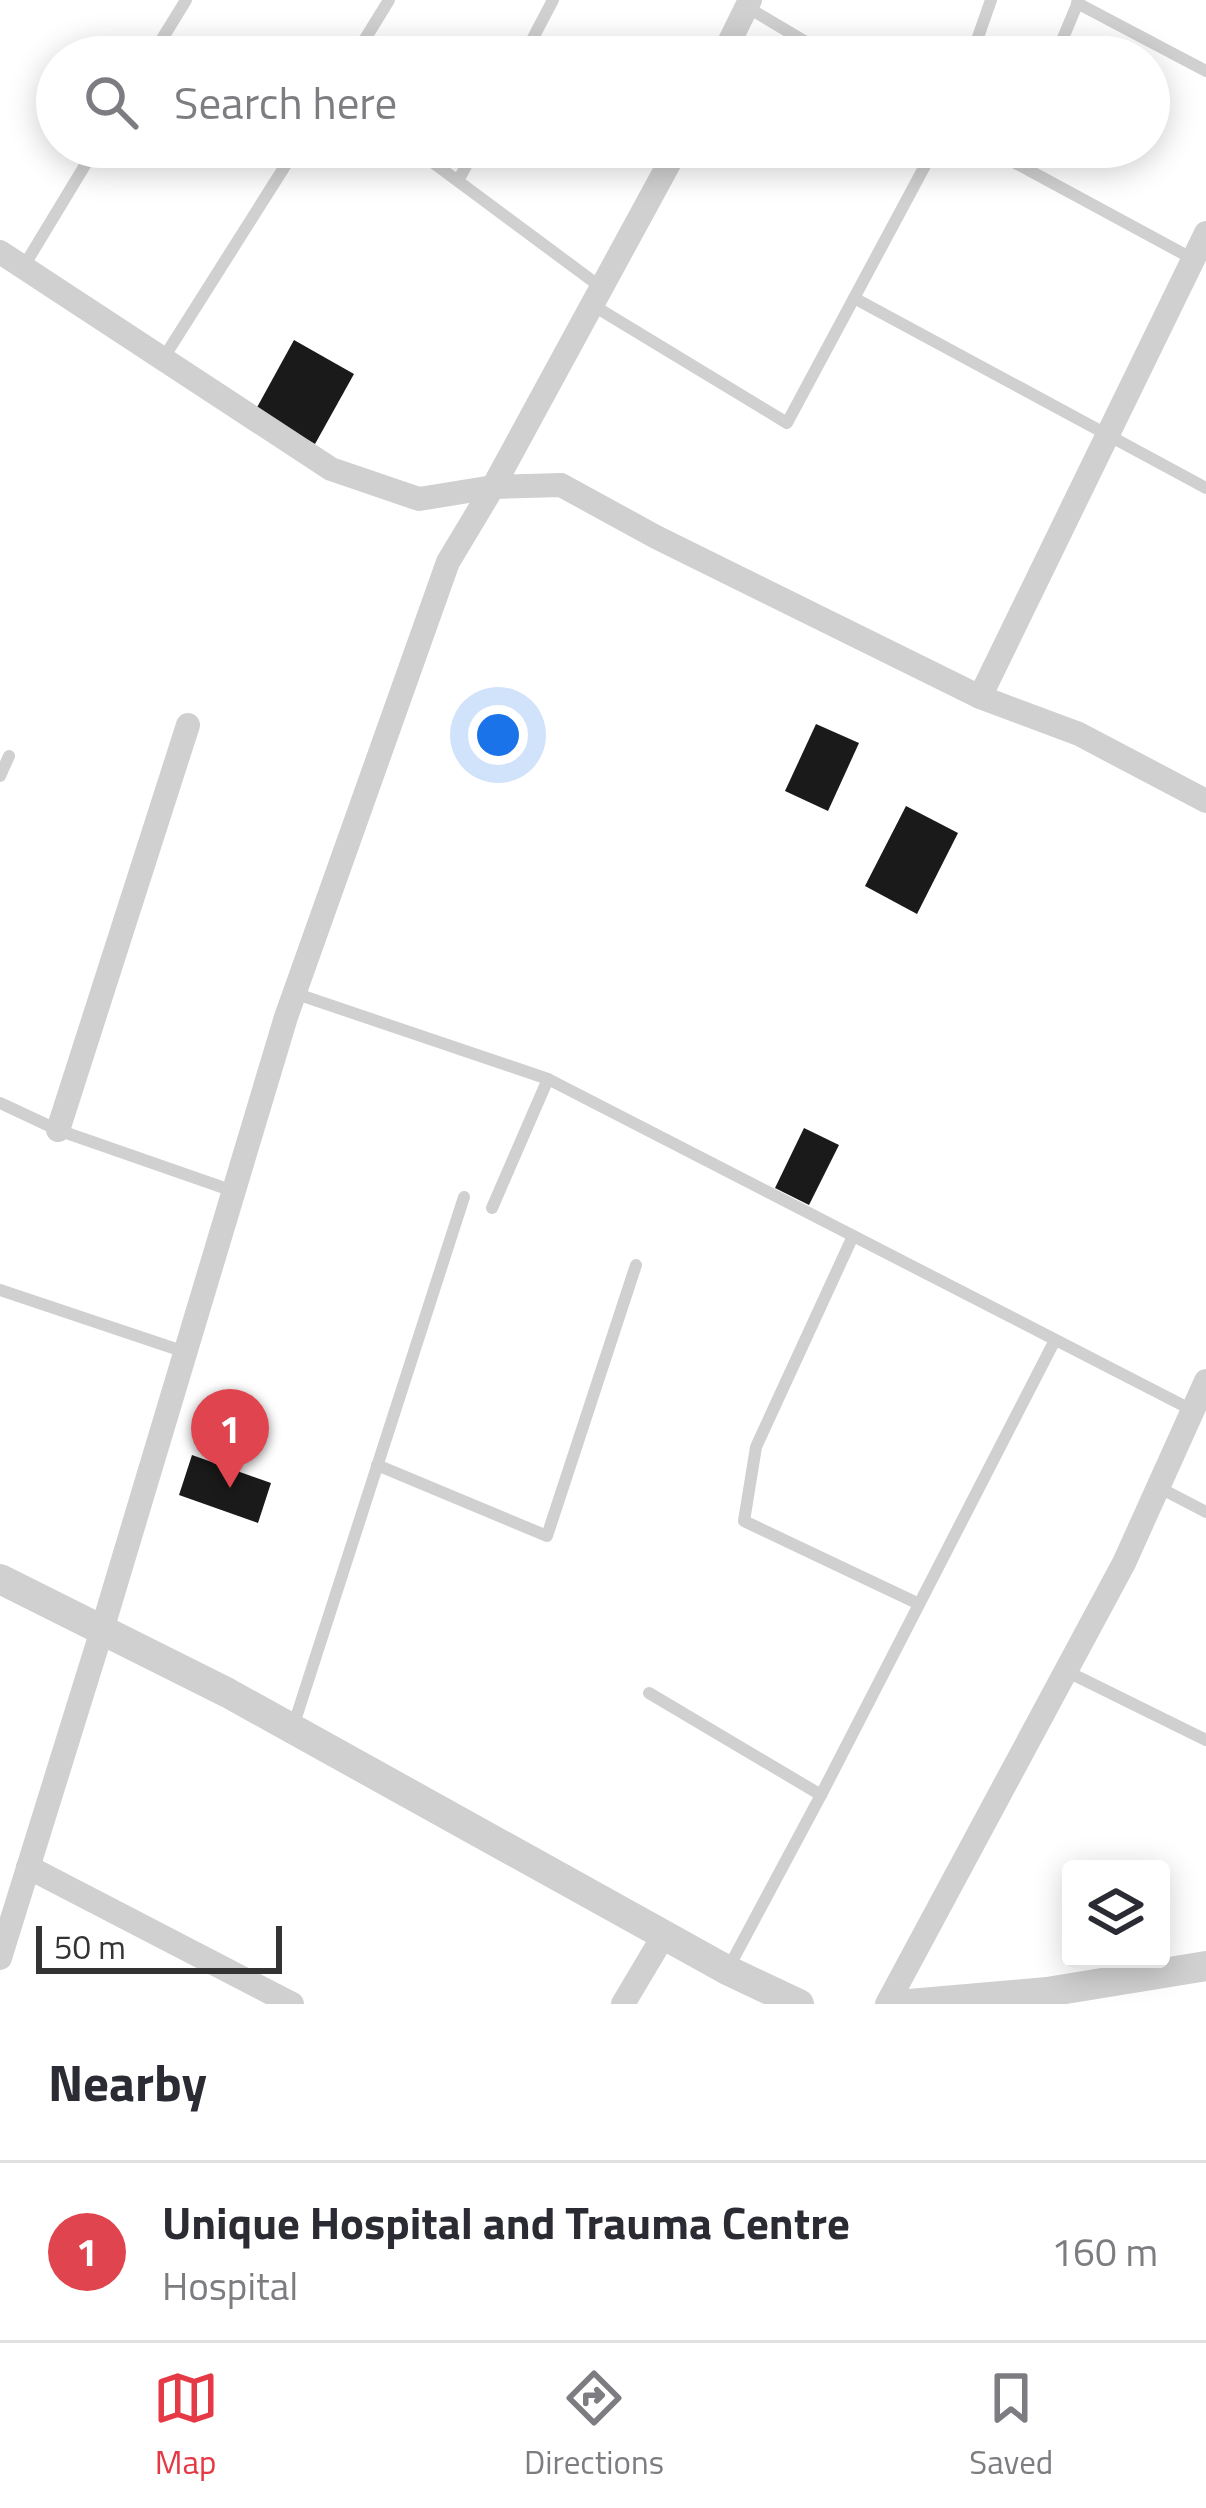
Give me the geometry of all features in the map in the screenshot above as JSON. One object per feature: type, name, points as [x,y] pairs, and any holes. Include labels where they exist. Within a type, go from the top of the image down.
[{"type":"street","points":[[732,36],[748,3]]},
{"type":"street","points":[[0,1958],[294,993],[448,562],[667,168]]},
{"type":"street","points":[[980,697],[1206,233]]},
{"type":"street","points":[[0,252],[331,469],[419,500],[493,487],[561,485],[980,697],[1079,734],[1206,801]]},
{"type":"street","points":[[58,1130],[188,725]]},
{"type":"street","points":[[887,2004],[1124,1563],[1206,1381]]},
{"type":"street","points":[[0,1579],[292,1729],[727,1970],[800,2004]]},
{"type":"street","points":[[28,1868],[292,2004]]},
{"type":"street","points":[[623,2004],[664,1935]]},
{"type":"street","points":[[909,2004],[1047,1992],[1206,1966]]},
{"type":"lane","points":[[164,36],[186,0]]},
{"type":"lane","points":[[367,36],[389,0]]},
{"type":"lane","points":[[534,36],[553,0]]},
{"type":"lane","points":[[978,36],[991,0]]},
{"type":"lane","points":[[1064,36],[1078,1],[1142,36]]},
{"type":"lane","points":[[748,3],[799,36]]},
{"type":"lane","points":[[1170,51],[1206,71]]},
{"type":"lane","points":[[23,267],[83,168]]},
{"type":"lane","points":[[163,359],[284,168]]},
{"type":"lane","points":[[440,168],[598,297],[787,424],[924,168]]},
{"type":"lane","points":[[458,181],[465,168]]},
{"type":"lane","points":[[1025,168],[1193,259]]},
{"type":"lane","points":[[854,298],[1206,488]]},
{"type":"lane","points":[[0,776],[9,756]]},
{"type":"lane","points":[[294,993],[548,1079],[1192,1410]]},
{"type":"lane","points":[[492,1208],[548,1079]]},
{"type":"lane","points":[[0,1103],[58,1130],[233,1191]]},
{"type":"lane","points":[[292,1729],[464,1197]]},
{"type":"lane","points":[[853,1236],[756,1447],[744,1521],[919,1604]]},
{"type":"lane","points":[[377,1465],[547,1536],[636,1265]]},
{"type":"lane","points":[[0,1290],[185,1352]]},
{"type":"lane","points":[[727,1970],[1055,1340]]},
{"type":"lane","points":[[1158,1486],[1206,1513]]},
{"type":"lane","points":[[1066,1671],[1206,1740]]},
{"type":"lane","points":[[649,1693],[821,1795]]},
{"type":"building","points":[[294,340],[354,374],[315,444],[255,411]]},
{"type":"building","points":[[816,724],[859,743],[828,811],[785,791]]},
{"type":"building","points":[[906,806],[958,833],[917,914],[865,886]]},
{"type":"building","points":[[804,1128],[839,1145],[809,1205],[775,1188]]},
{"type":"building","points":[[192,1455],[271,1483],[258,1523],[179,1495]]},
{"type":"place","name":"Unique Hospital and Trauma Centre","points":[[230,1488]]}]
